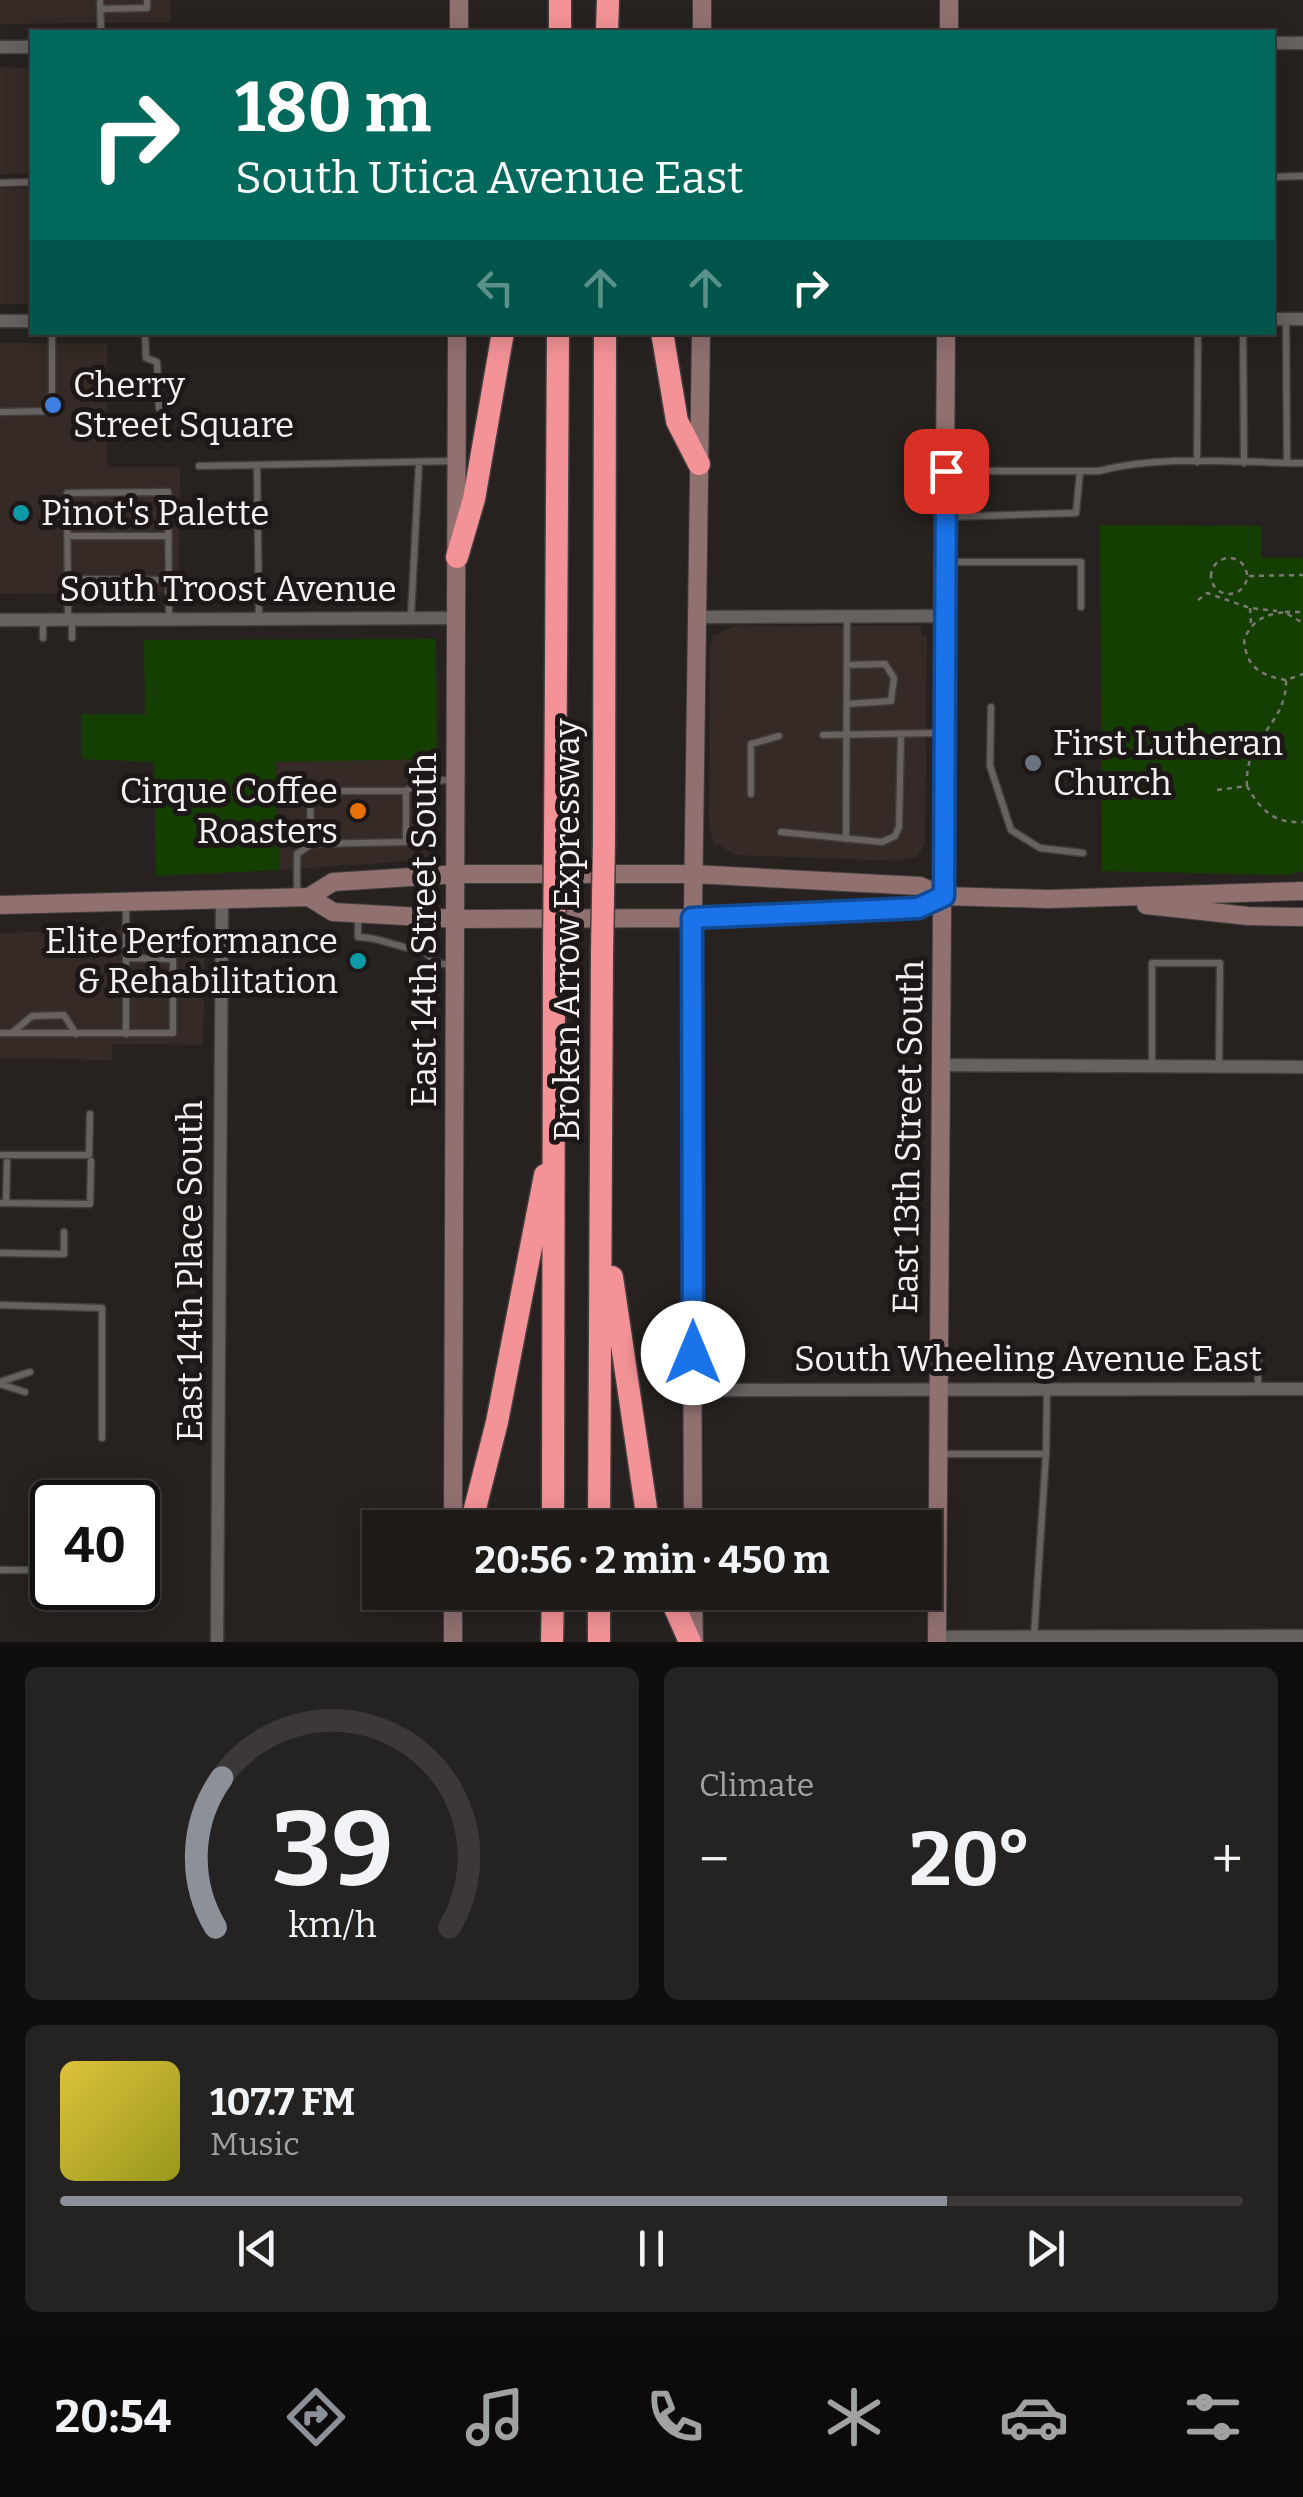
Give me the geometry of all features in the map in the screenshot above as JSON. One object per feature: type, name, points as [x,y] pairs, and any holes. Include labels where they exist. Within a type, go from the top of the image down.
[{"type":"highway","points":[[560,0],[560,30]]},
{"type":"highway","points":[[607,30],[608,0]]},
{"type":"highway","points":[[457,557],[474,499],[502,335]]},
{"type":"highway","name":"Broken Arrow Expressway","points":[[553,1510],[558,335]]},
{"type":"highway","name":"Broken Arrow Expressway","points":[[599,1510],[605,335]]},
{"type":"highway","points":[[663,335],[677,421],[699,464]]},
{"type":"highway","points":[[475,1510],[497,1422],[555,1128]]},
{"type":"highway","points":[[601,1199],[646,1510]]},
{"type":"highway","points":[[552,1642],[553,1610]]},
{"type":"highway","points":[[598,1642],[599,1610]]},
{"type":"highway","points":[[677,1610],[692,1642]]},
{"type":"street","points":[[458,30],[459,0]]},
{"type":"street","points":[[702,0],[702,30]]},
{"type":"street","points":[[949,0],[949,30]]},
{"type":"street","points":[[1275,44],[1303,44]]},
{"type":"street","points":[[0,47],[30,47]]},
{"type":"street","points":[[1280,319],[1303,319]]},
{"type":"street","points":[[0,320],[30,321]]},
{"type":"street","name":"East 14th Street South","points":[[453,1510],[457,335]]},
{"type":"street","points":[[693,1510],[692,918],[701,335]]},
{"type":"street","name":"East 13th Street South","points":[[938,1640],[946,335]]},
{"type":"street","points":[[698,616],[945,616]]},
{"type":"street","name":"South Troost Avenue","points":[[0,620],[457,618]]},
{"type":"street","points":[[0,904],[303,897],[332,882],[458,874],[693,874],[920,886],[944,896],[1096,899],[1303,891]]},
{"type":"street","points":[[303,897],[332,912],[457,919],[692,918],[918,908],[944,896]]},
{"type":"street","points":[[1096,899],[1248,916],[1303,917]]},
{"type":"street","name":"East 14th Place South","points":[[217,1642],[222,900]]},
{"type":"street","points":[[940,1065],[1303,1068]]},
{"type":"street","name":"South Wheeling Avenue East","points":[[694,1390],[1303,1389]]},
{"type":"street","points":[[453,1610],[453,1642]]},
{"type":"street","points":[[692,1642],[693,1610]]},
{"type":"street","points":[[938,1640],[1303,1636]]},
{"type":"lane","points":[[101,30],[100,4],[147,8],[147,0]]},
{"type":"lane","points":[[1275,176],[1303,176]]},
{"type":"lane","points":[[0,183],[30,182]]},
{"type":"lane","points":[[1280,319],[1287,463]]},
{"type":"lane","points":[[0,412],[52,411],[52,335]]},
{"type":"lane","points":[[145,335],[146,358],[156,362],[158,408]]},
{"type":"lane","points":[[1197,462],[1198,335]]},
{"type":"lane","points":[[1244,335],[1244,463]]},
{"type":"lane","points":[[199,466],[457,461]]},
{"type":"lane","points":[[411,618],[419,462]]},
{"type":"lane","points":[[946,471],[1080,472],[1197,462],[1303,463]]},
{"type":"lane","points":[[258,465],[259,619]]},
{"type":"lane","points":[[945,517],[1076,514],[1080,472]]},
{"type":"lane","points":[[72,638],[67,493],[168,492],[170,619]]},
{"type":"lane","points":[[67,536],[169,536]]},
{"type":"lane","points":[[945,562],[1081,562],[1081,607]]},
{"type":"lane","points":[[68,579],[169,580]]},
{"type":"lane","points":[[846,839],[848,616]]},
{"type":"lane","points":[[43,620],[43,638]]},
{"type":"lane","points":[[846,704],[885,703],[894,695],[892,670],[885,664],[847,665]]},
{"type":"lane","points":[[991,707],[990,766],[1010,830],[1040,848],[1083,852]]},
{"type":"lane","points":[[824,736],[946,733]]},
{"type":"lane","points":[[780,832],[882,842],[899,828],[901,734]]},
{"type":"lane","points":[[751,794],[751,744],[779,736]]},
{"type":"lane","points":[[311,844],[310,792],[406,790],[422,781],[458,780]]},
{"type":"lane","points":[[303,897],[297,854],[311,844],[406,842],[406,790]]},
{"type":"lane","points":[[126,904],[126,1034]]},
{"type":"lane","points":[[358,914],[358,937],[381,938],[398,949],[422,950],[438,964],[457,964]]},
{"type":"lane","points":[[0,1032],[173,1033],[173,958],[126,958]]},
{"type":"lane","points":[[1152,1067],[1152,963],[1203,963],[1220,964],[1219,1068]]},
{"type":"lane","points":[[12,1033],[32,1016],[64,1015],[76,1034]]},
{"type":"lane","points":[[0,1155],[90,1155],[90,1114]]},
{"type":"lane","points":[[7,1162],[3,1202],[90,1204],[90,1161]]},
{"type":"lane","points":[[0,1253],[64,1254],[64,1232]]},
{"type":"lane","points":[[0,1305],[102,1308],[102,1438]]},
{"type":"lane","points":[[1258,1359],[1258,1388]]},
{"type":"lane","points":[[0,1383],[30,1372]]},
{"type":"lane","points":[[0,1383],[25,1392]]},
{"type":"lane","points":[[1034,1637],[1047,1390]]},
{"type":"lane","points":[[938,1454],[1046,1454]]},
{"type":"lane","points":[[0,1570],[30,1570]]},
{"type":"path","points":[[1230,559],[1242,563],[1247,576],[1240,590],[1230,594],[1215,587],[1212,576],[1219,562],[1230,559]]},
{"type":"path","points":[[1247,576],[1303,575]]},
{"type":"path","points":[[1198,600],[1207,592],[1250,608],[1303,612]]},
{"type":"path","points":[[1250,608],[1251,625]]},
{"type":"path","points":[[1303,623],[1284,612],[1266,615],[1251,625],[1244,639],[1252,667],[1263,676],[1286,680],[1302,674],[1303,666]]},
{"type":"path","points":[[1286,680],[1280,714],[1248,756],[1247,786],[1258,805],[1274,818],[1303,822]]},
{"type":"path","points":[[1217,790],[1247,786]]},
{"type":"shaded area","points":[[0,0],[170,0],[170,22],[0,24]]},
{"type":"shaded area","points":[[0,67],[30,68],[30,174],[0,174]]},
{"type":"shaded area","points":[[0,188],[30,188],[30,304],[0,304]]},
{"type":"shaded area","points":[[0,343],[107,343],[107,467],[180,467],[179,592],[0,594]]},
{"type":"shaded area","points":[[733,626],[921,626],[922,637],[927,637],[925,844],[917,857],[900,861],[734,855],[718,844],[715,846],[709,828],[710,647],[713,636]]},
{"type":"shaded area","points":[[437,759],[437,848],[426,860],[280,870],[276,762]]},
{"type":"shaded area","points":[[190,928],[205,944],[203,1045],[112,1044],[112,1060],[0,1058],[0,933]]},
{"type":"green space","points":[[1100,525],[1261,526],[1261,558],[1303,558],[1303,871],[1287,875],[1102,871]]},
{"type":"green space","points":[[436,639],[437,759],[276,762],[280,870],[156,876],[154,762],[81,759],[81,714],[145,714],[144,640]]},
{"type":"place","name":"Cherry Street Square","points":[[53,405]]},
{"type":"place","name":"Pinot's Palette","points":[[21,513]]},
{"type":"place","name":"First Lutheran Church","points":[[1033,763]]},
{"type":"place","name":"Cirque Coffee Roasters","points":[[358,811]]},
{"type":"place","name":"Elite Performance & Rehabilitation","points":[[358,961]]},
{"type":"route","points":[[693,1353],[692,918],[918,908],[944,896],[946,471]]}]
